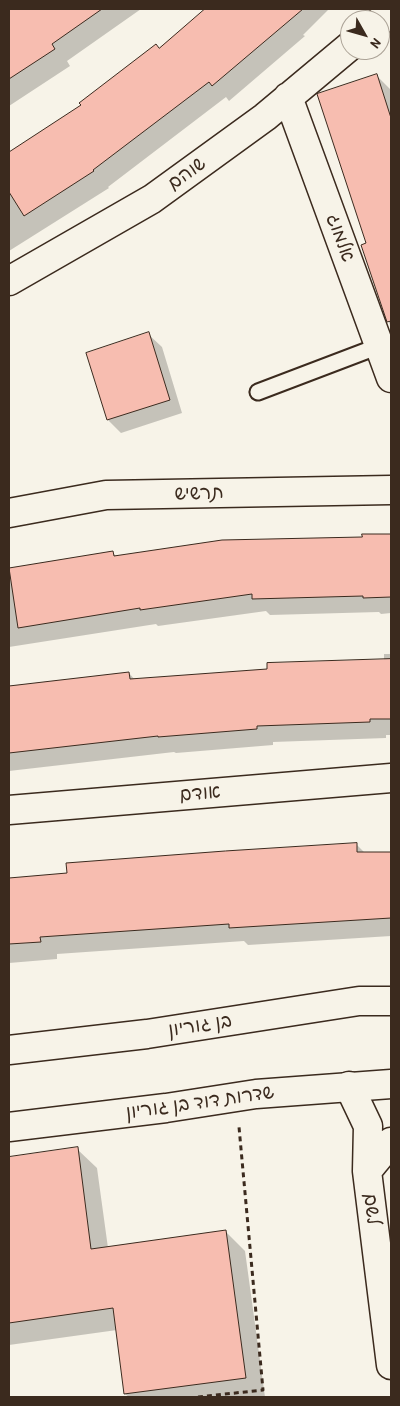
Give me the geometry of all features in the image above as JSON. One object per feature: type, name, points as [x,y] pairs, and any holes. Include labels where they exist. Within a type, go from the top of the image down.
[{"type":"street","name":"שוהם","points":[[9,281],[152,199],[264,117],[340,54]]},
{"type":"street","name":"אלמוג","points":[[288,97],[391,378]]},
{"type":"street","name":"תרשיש","points":[[9,513],[106,495],[391,490]]},
{"type":"street","name":"אודם","points":[[9,810],[391,778]]},
{"type":"street","name":"בן גוריון","points":[[9,1050],[147,1034],[359,1001],[391,1001]]},
{"type":"street","name":"שדרות דוד בן גוריון","points":[[9,1127],[166,1108],[236,1097],[348,1086],[391,1084]]},
{"type":"street","name":"לשם","points":[[348,1086],[368,1126],[367,1172],[391,1365]]},
{"type":"street","name":"לשם","points":[[367,1172],[391,1142]]},
{"type":"lane","points":[[258,392],[379,346]]},
{"type":"path","points":[[198,1397],[263,1390],[236,1097]]},
{"type":"building","points":[[9,9],[102,9],[52,44],[55,49],[9,79]]},
{"type":"building","points":[[205,9],[303,9],[212,86],[209,82],[94,171],[24,216],[9,192],[9,152],[81,105],[79,103],[156,44],[159,48]]},
{"type":"building","points":[[377,74],[391,118],[391,321],[387,322],[361,245],[366,243],[317,94]]},
{"type":"building","points":[[149,332],[170,400],[107,420],[86,353]]},
{"type":"building","points":[[362,534],[391,534],[391,597],[252,599],[252,594],[140,610],[140,608],[18,628],[9,568],[113,551],[114,556],[222,540],[362,537]]},
{"type":"building","points":[[391,659],[391,719],[370,719],[370,722],[257,726],[257,729],[158,736],[9,753],[9,686],[129,672],[130,679],[267,669],[267,663]]},
{"type":"building","points":[[357,843],[357,852],[391,852],[391,918],[229,928],[229,924],[40,937],[41,942],[9,944],[9,878],[67,873],[66,863]]},
{"type":"building","points":[[78,1147],[91,1249],[226,1230],[246,1378],[124,1394],[113,1308],[9,1323],[9,1157]]}]
